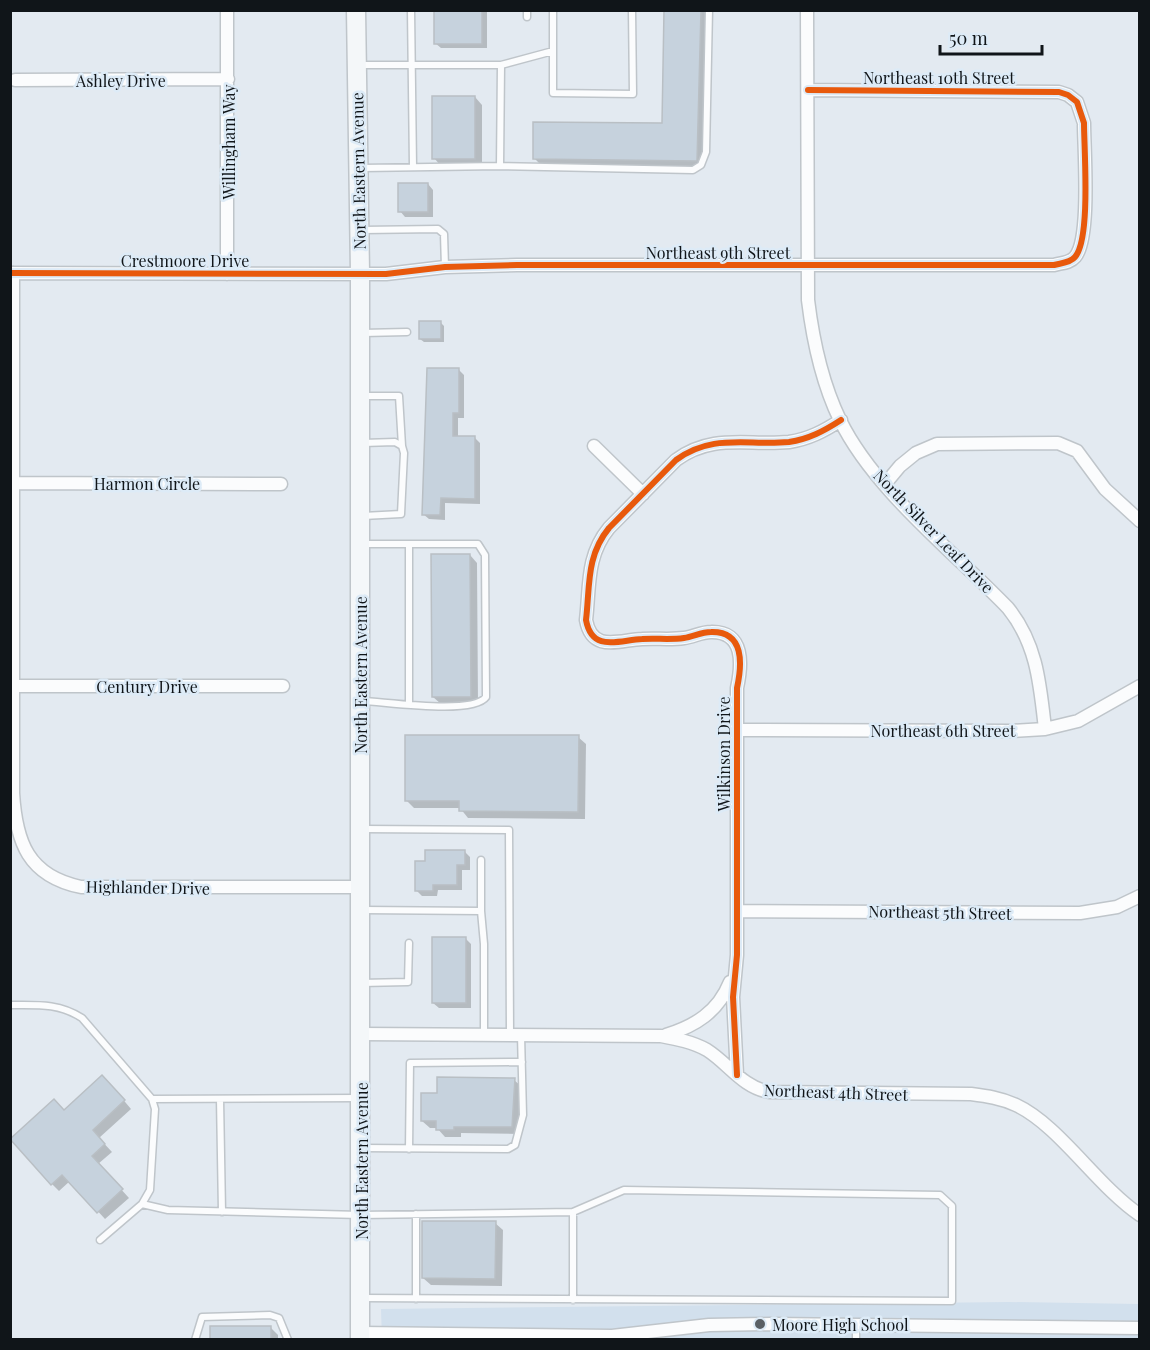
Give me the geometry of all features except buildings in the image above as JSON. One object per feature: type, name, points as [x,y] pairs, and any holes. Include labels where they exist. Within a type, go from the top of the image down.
[{"type":"main road","name":"North Eastern Avenue","points":[[356,10],[360,273],[360,1336]]},
{"type":"street","name":"Willingham Way","points":[[227,10],[227,274]]},
{"type":"street","name":"North Silver Leaf Drive","points":[[807,10],[808,300],[815,341],[840,420],[885,484],[1008,608],[1021,625],[1035,657],[1045,729]]},
{"type":"street","name":"Ashley Drive","points":[[15,80],[228,79]]},
{"type":"street","name":"Northeast 10th Street","points":[[808,90],[1025,90],[1068,95],[1080,107],[1084,123],[1084,228],[1083,241],[1074,258]]},
{"type":"street","name":"Northeast 9th Street","points":[[360,273],[386,274],[446,267],[1054,265],[1074,258]]},
{"type":"street","name":"Crestmoore Drive","points":[[12,273],[360,273]]},
{"type":"street","name":"Highlander Drive","points":[[12,273],[12,686],[15,817],[25,851],[34,863],[53,877],[75,885],[93,888],[360,887]]},
{"type":"street","name":"Wilkinson Drive","points":[[737,1075],[733,975],[737,955],[737,688],[742,656],[733,641],[711,632],[682,639],[640,639],[613,644],[597,639],[587,629],[586,620],[592,557],[609,528],[676,460],[702,446],[801,440],[823,431],[840,420]]},
{"type":"street","points":[[885,484],[900,466],[916,453],[937,444],[1058,443],[1077,451],[1105,489],[1140,521]]},
{"type":"street","points":[[594,446],[643,494]]},
{"type":"street","name":"Harmon Circle","points":[[13,483],[281,484]]},
{"type":"street","name":"Century Drive","points":[[12,686],[283,686]]},
{"type":"street","name":"Northeast 6th Street","points":[[737,730],[1011,731],[1045,729],[1078,721],[1140,686]]},
{"type":"street","name":"Northeast 5th Street","points":[[737,910],[1080,913],[1117,907],[1140,896]]},
{"type":"street","points":[[662,1036],[689,1027],[707,1015],[726,993],[733,975]]},
{"type":"street","name":"Northeast 4th Street","points":[[361,1034],[662,1036],[697,1045],[717,1057],[745,1084],[769,1092],[971,1094],[1003,1100],[1031,1113],[1121,1202],[1140,1215]]},
{"type":"street","points":[[360,1336],[612,1335],[709,1325],[856,1324],[1140,1328]]},
{"type":"lane","points":[[411,10],[413,167]]},
{"type":"lane","points":[[553,10],[553,93],[633,94],[632,10]]},
{"type":"lane","points":[[358,168],[501,166],[693,170],[701,165],[706,152],[709,10]]},
{"type":"lane","points":[[357,65],[501,65],[553,51]]},
{"type":"lane","points":[[501,65],[501,166]]},
{"type":"lane","points":[[359,230],[438,229],[444,234],[446,267]]},
{"type":"lane","points":[[360,333],[407,332]]},
{"type":"lane","points":[[360,396],[399,396],[402,446],[401,513],[360,516]]},
{"type":"lane","points":[[360,443],[395,442],[402,446]]},
{"type":"lane","points":[[360,544],[478,544],[484,551],[486,697],[476,705],[416,706],[360,701]]},
{"type":"lane","points":[[409,704],[410,545]]},
{"type":"lane","points":[[360,830],[509,830],[516,1034],[522,1062],[523,1115],[515,1145],[508,1149],[360,1148]]},
{"type":"lane","points":[[481,860],[484,1034]]},
{"type":"lane","points":[[360,910],[481,911]]},
{"type":"lane","points":[[360,983],[408,982],[409,943]]},
{"type":"lane","points":[[10,1005],[53,1005],[68,1009],[82,1018],[152,1099],[155,1109],[150,1190],[142,1204],[100,1240]]},
{"type":"lane","points":[[409,1149],[410,1063],[522,1062]]},
{"type":"lane","points":[[152,1099],[361,1098]]},
{"type":"lane","points":[[220,1099],[222,1212]]},
{"type":"lane","points":[[142,1204],[168,1210],[360,1215],[573,1212],[624,1190],[940,1195],[952,1206],[952,1301],[360,1298]]},
{"type":"lane","points":[[573,1212],[573,1300]]},
{"type":"lane","points":[[416,1214],[416,1299]]},
{"type":"lane","points":[[195,1340],[201,1317],[249,1315],[270,1315],[279,1318],[288,1340]]},
{"type":"lane","points":[[856,1324],[856,1340]]},
{"type":"shaded area","name":"Moore High School","points":[[1009,1302],[1139,1304],[1140,1339],[382,1340],[381,1309]]},
{"type":"cycle path","points":[[10,273],[386,274],[445,267],[517,265],[1054,265],[1068,262],[1075,257],[1080,247],[1085,214],[1084,123],[1077,102],[1068,95],[1059,92],[808,90]]},
{"type":"cycle path","points":[[737,1075],[733,997],[737,955],[739,651],[730,637],[722,633],[711,632],[679,639],[600,641],[589,630],[586,620],[590,572],[596,549],[609,528],[676,460],[703,446],[717,443],[796,441],[829,428],[841,420]]},
{"type":"place","name":"Moore High School","points":[[760,1324]]}]
